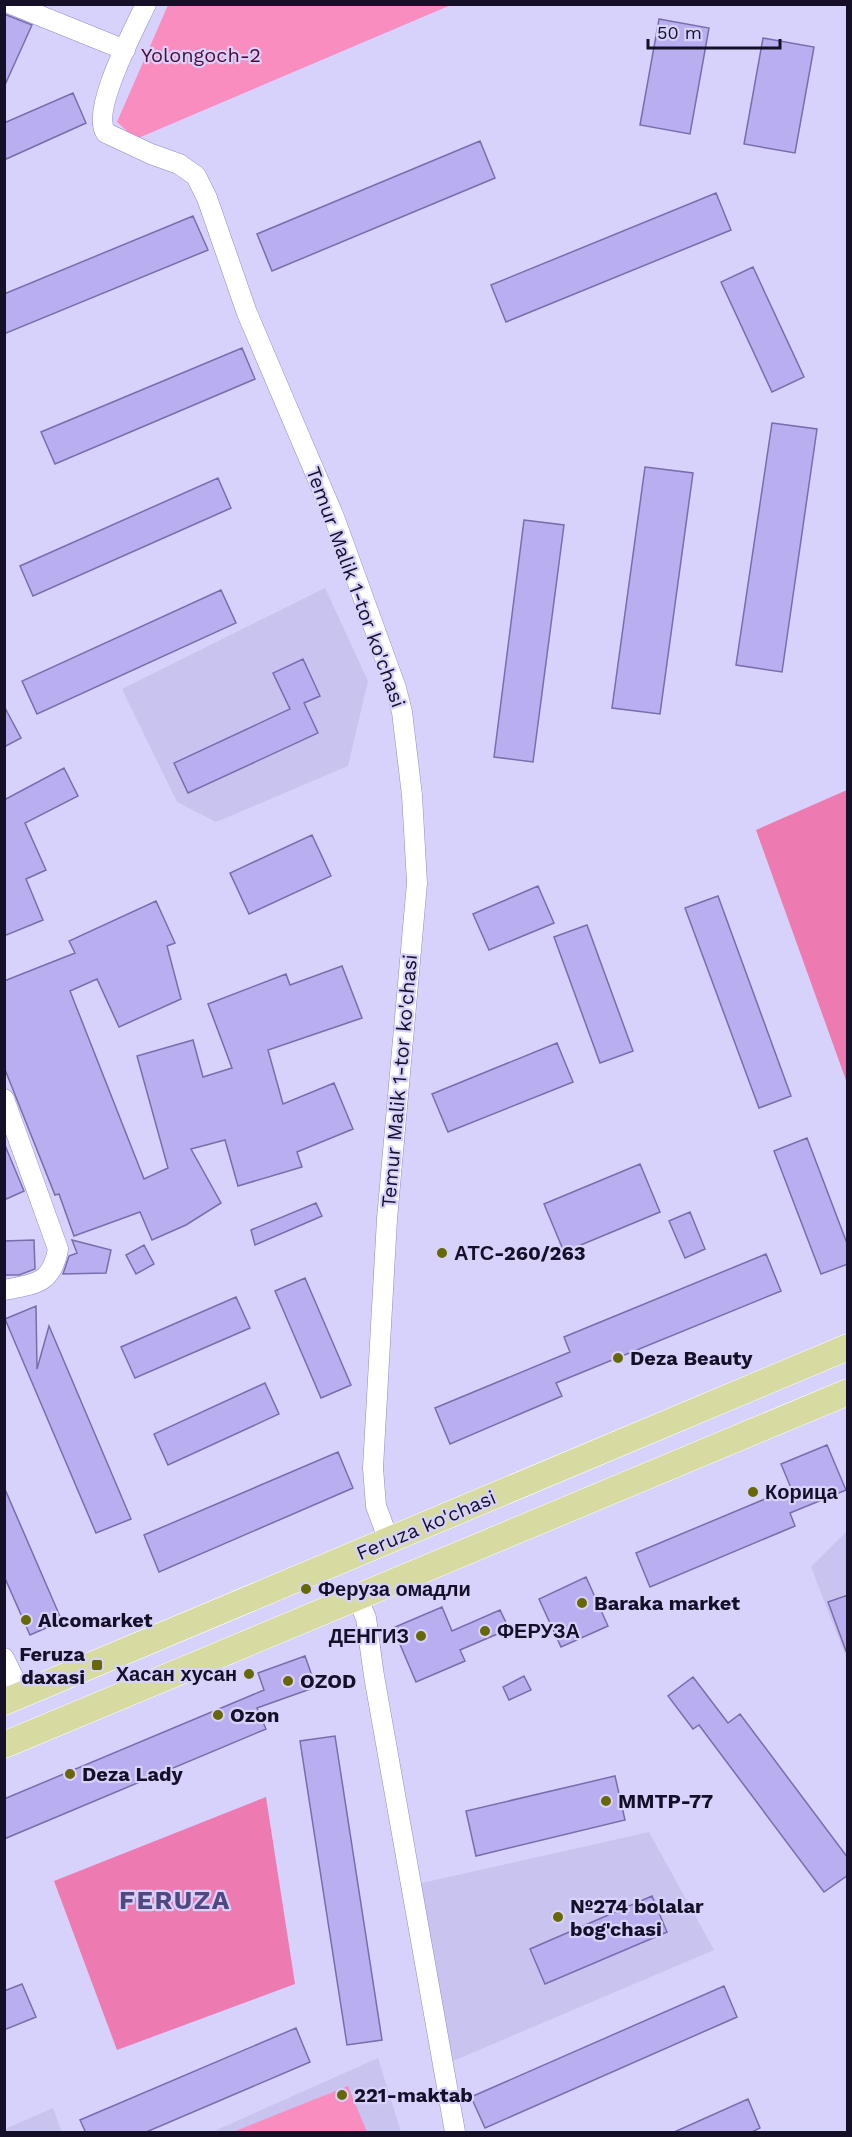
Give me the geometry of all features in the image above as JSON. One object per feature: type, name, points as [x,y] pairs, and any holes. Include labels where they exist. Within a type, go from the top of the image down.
[{"type":"main road","name":"Feruza ko'chasi","points":[[13,1698],[848,1347]]},
{"type":"main road","name":"Feruza ko'chasi","points":[[4,1745],[848,1392]]},
{"type":"street","points":[[11,4],[125,50]]},
{"type":"street","name":"Temur Malik 1-tor ko'chasi","points":[[146,4],[108,93],[102,121],[103,128],[106,133],[179,164],[196,176],[207,198],[247,314],[334,518],[396,688],[402,712],[412,795],[417,884],[387,1219],[373,1468],[376,1506],[389,1541]]},
{"type":"street","points":[[4,1099],[58,1249],[55,1266],[40,1282],[4,1290]]},
{"type":"street","points":[[357,1597],[366,1618],[374,1676],[455,2133]]},
{"type":"street","points":[[4,1658],[13,1698]]},
{"type":"shaded area","points":[[325,588],[368,681],[348,766],[216,822],[177,802],[122,689]]},
{"type":"shaded area","points":[[847,790],[847,1083],[756,830]]},
{"type":"shaded area","points":[[847,1531],[847,1660],[811,1567]]},
{"type":"shaded area","points":[[266,1797],[295,1984],[117,2050],[54,1881]]},
{"type":"shaded area","name":"№274 bolalar bog'chasi","points":[[649,1832],[714,1950],[453,2061],[413,1885]]},
{"type":"shaded area","name":"221-maktab","points":[[378,2058],[401,2132],[212,2132]]},
{"type":"shaded area","points":[[53,2108],[62,2132],[5,2132],[5,2129]]},
{"type":"green space","name":"Yolongoch-2","points":[[168,5],[451,5],[136,139],[117,122]]},
{"type":"green space","points":[[348,2086],[367,2132],[233,2132]]},
{"type":"building","points":[[4,14],[32,25],[4,87]]},
{"type":"building","points":[[659,19],[709,28],[690,134],[640,125]]},
{"type":"building","points":[[763,38],[814,47],[795,153],[744,144]]},
{"type":"building","points":[[73,93],[86,123],[4,160],[4,123]]},
{"type":"building","points":[[480,141],[495,178],[272,271],[257,234]]},
{"type":"building","points":[[716,193],[731,230],[506,322],[491,285]]},
{"type":"building","points":[[193,216],[208,250],[4,334],[4,294]]},
{"type":"building","points":[[753,267],[804,377],[772,392],[721,282]]},
{"type":"building","points":[[242,348],[255,379],[55,464],[41,432]]},
{"type":"building","points":[[772,423],[817,429],[782,672],[736,665]]},
{"type":"building","points":[[645,467],[693,473],[660,714],[612,708]]},
{"type":"building","points":[[218,478],[231,508],[33,596],[20,566]]},
{"type":"building","points":[[524,520],[564,525],[533,762],[494,757]]},
{"type":"building","points":[[221,590],[236,623],[37,714],[22,681]]},
{"type":"building","points":[[303,659],[320,696],[304,703],[318,733],[188,793],[174,763],[290,709],[273,673]]},
{"type":"building","points":[[4,706],[21,738],[4,747]]},
{"type":"building","points":[[64,768],[78,796],[25,823],[46,870],[26,879],[43,920],[4,936],[4,800]]},
{"type":"building","points":[[312,835],[331,876],[249,914],[230,873]]},
{"type":"building","points":[[538,886],[554,923],[489,950],[473,914]]},
{"type":"building","points":[[718,896],[791,1096],[759,1108],[685,908]]},
{"type":"building","points":[[156,901],[175,943],[167,946],[181,999],[119,1027],[97,979],[70,991],[144,1179],[168,1168],[137,1056],[193,1040],[203,1077],[232,1068],[208,1004],[286,974],[290,985],[342,966],[362,1018],[268,1050],[283,1104],[334,1083],[353,1129],[297,1152],[302,1167],[238,1186],[225,1140],[191,1149],[221,1203],[186,1225],[152,1240],[140,1212],[74,1236],[59,1194],[55,1195],[4,1067],[4,981],[75,953],[69,941]]},
{"type":"building","points":[[587,925],[633,1051],[600,1063],[554,937]]},
{"type":"building","points":[[557,1043],[573,1082],[448,1132],[432,1094]]},
{"type":"building","points":[[807,1138],[848,1246],[848,1264],[821,1274],[774,1151]]},
{"type":"building","points":[[4,1143],[24,1191],[4,1200]]},
{"type":"building","points":[[640,1164],[660,1212],[564,1252],[544,1204]]},
{"type":"building","points":[[316,1203],[322,1216],[255,1245],[251,1230]]},
{"type":"building","points":[[690,1212],[705,1249],[685,1258],[669,1221]]},
{"type":"building","points":[[34,1240],[35,1269],[19,1275],[4,1275],[4,1241]]},
{"type":"building","points":[[72,1240],[111,1250],[106,1273],[63,1274],[69,1256],[77,1253]]},
{"type":"building","points":[[144,1245],[154,1264],[136,1274],[126,1255]]},
{"type":"building","points":[[766,1254],[781,1291],[556,1383],[562,1396],[450,1444],[435,1408],[570,1352],[564,1337]]},
{"type":"building","points":[[305,1278],[351,1385],[321,1398],[275,1291]]},
{"type":"building","points":[[236,1297],[250,1328],[135,1378],[121,1347]]},
{"type":"building","points":[[36,1306],[37,1369],[49,1326],[131,1519],[96,1533],[5,1319]]},
{"type":"building","points":[[265,1383],[279,1414],[168,1465],[154,1434]]},
{"type":"building","points":[[827,1445],[846,1490],[790,1513],[795,1526],[650,1587],[636,1553],[791,1488],[781,1464]]},
{"type":"building","points":[[338,1452],[353,1488],[159,1572],[144,1535]]},
{"type":"building","points":[[4,1487],[62,1621],[30,1635],[4,1576]]},
{"type":"building","points":[[586,1577],[608,1626],[561,1647],[539,1599]]},
{"type":"building","points":[[848,1595],[848,1650],[846,1651],[828,1602]]},
{"type":"building","points":[[442,1607],[452,1631],[500,1610],[509,1629],[460,1650],[465,1661],[416,1682],[393,1628]]},
{"type":"building","points":[[305,1656],[316,1687],[257,1708],[266,1729],[4,1839],[4,1799],[264,1690],[258,1673]]},
{"type":"building","points":[[524,1676],[531,1690],[509,1700],[503,1687]]},
{"type":"building","points":[[693,1677],[728,1723],[740,1714],[848,1858],[848,1875],[824,1892],[699,1725],[693,1729],[668,1696]]},
{"type":"building","points":[[335,1736],[382,2040],[347,2045],[300,1741]]},
{"type":"building","points":[[615,1776],[625,1820],[476,1856],[466,1811]]},
{"type":"building","points":[[652,1896],[667,1932],[545,1984],[530,1949]]},
{"type":"building","points":[[22,1984],[36,2017],[4,2030],[4,1991]]},
{"type":"building","points":[[724,1986],[737,2017],[485,2128],[471,2097]]},
{"type":"building","points":[[296,2028],[310,2062],[144,2133],[86,2133],[80,2120]]},
{"type":"building","points":[[748,2099],[760,2128],[750,2133],[672,2133]]},
{"type":"place","name":"АТС-260/263","points":[[442,1253]]},
{"type":"place","name":"Deza Beauty","points":[[618,1358]]},
{"type":"place","name":"Корица","points":[[753,1492]]},
{"type":"place","name":"Феруза омадли","points":[[306,1589]]},
{"type":"place","name":"Baraka market","points":[[582,1603]]},
{"type":"place","name":"Alcomarket","points":[[26,1620]]},
{"type":"place","name":"ФЕРУЗА","points":[[485,1631]]},
{"type":"place","name":"ДЕНГИЗ","points":[[421,1636]]},
{"type":"place","name":"Feruza daxasi","points":[[97,1665]]},
{"type":"place","name":"Хасан хусан","points":[[249,1674]]},
{"type":"place","name":"OZOD","points":[[288,1681]]},
{"type":"place","name":"Ozon","points":[[218,1715]]},
{"type":"place","name":"Deza Lady","points":[[70,1774]]},
{"type":"place","name":"MMTP-77","points":[[606,1801]]},
{"type":"place","name":"№274 bolalar bog'chasi","points":[[558,1917]]},
{"type":"place","name":"221-maktab","points":[[342,2095]]},
{"type":"district","name":"FERUZA","points":[[175,1900]]}]
